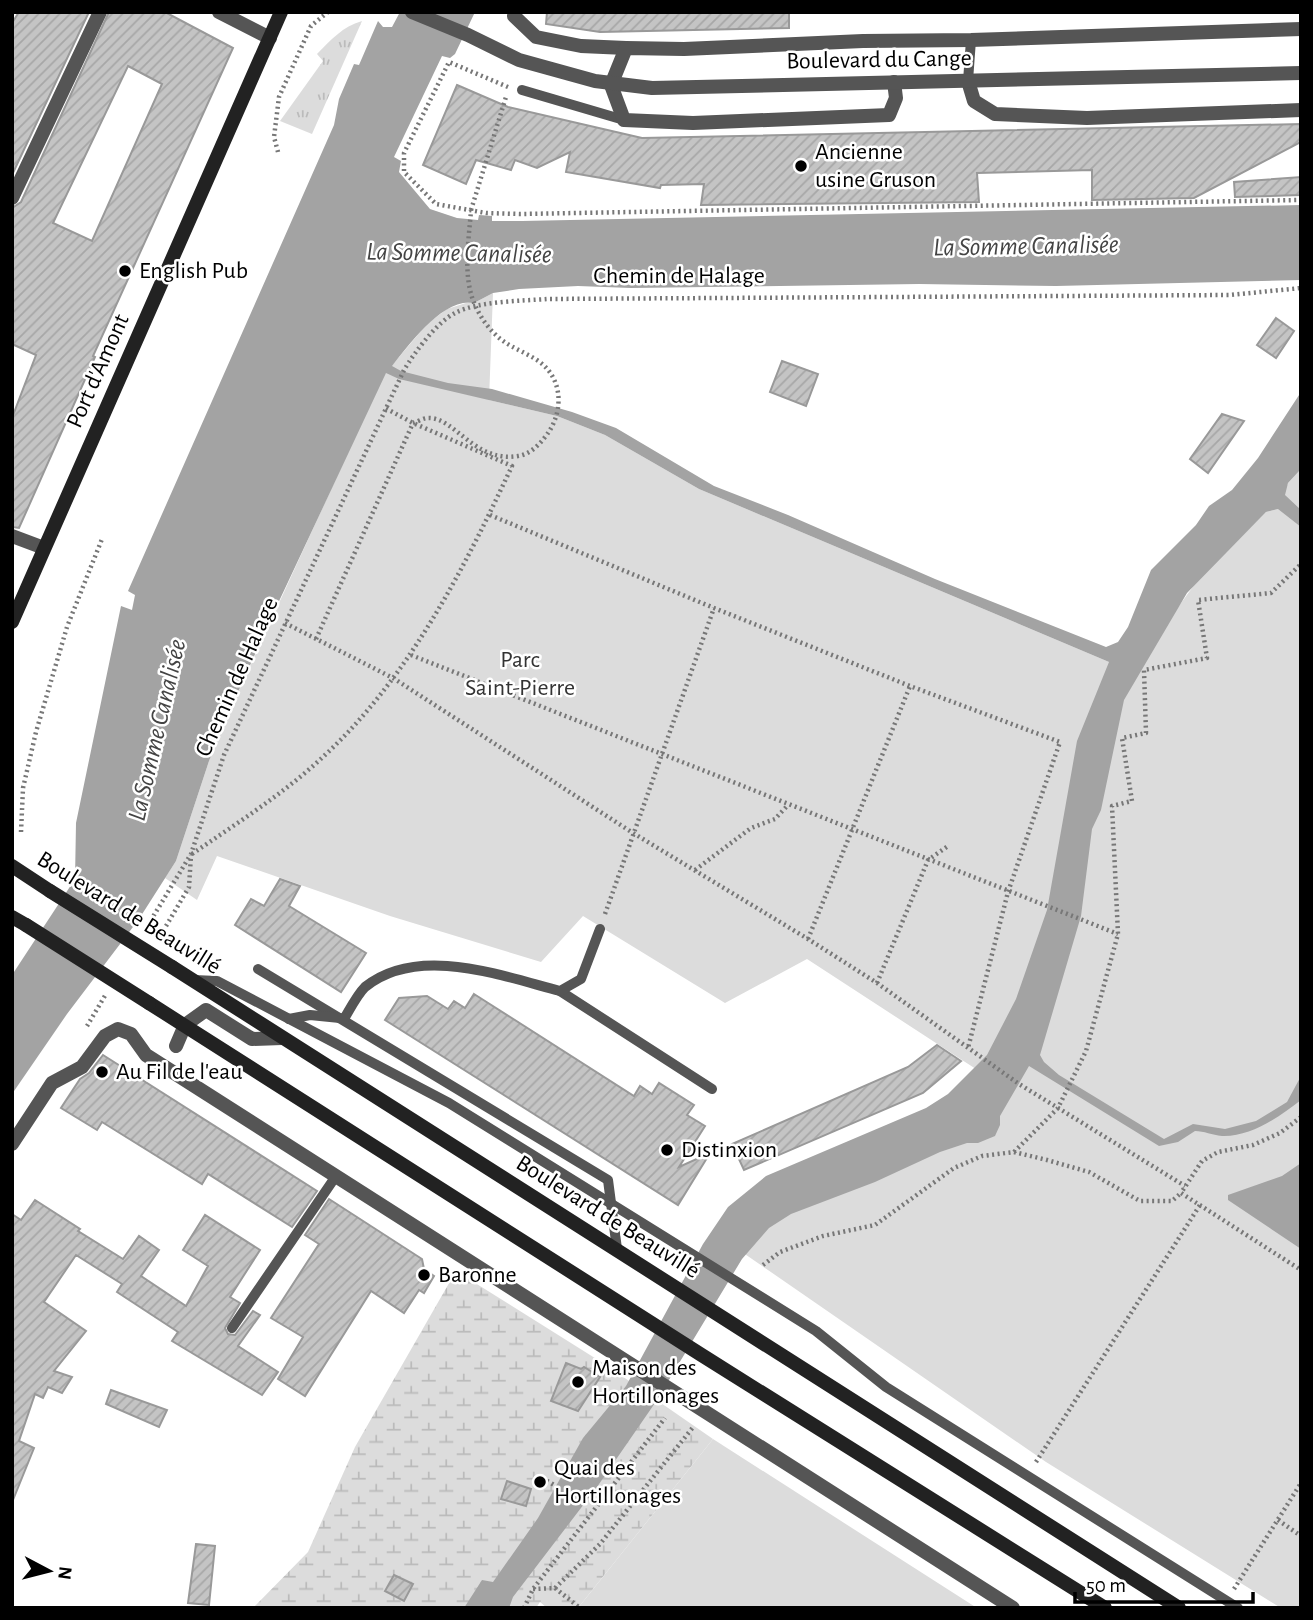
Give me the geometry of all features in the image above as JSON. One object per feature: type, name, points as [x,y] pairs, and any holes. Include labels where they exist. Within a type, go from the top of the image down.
[{"type":"main road","name":"Port d'Amont","points":[[12,622],[18,601],[44,548],[281,12]]},
{"type":"main road","name":"Boulevard de Beauvillé","points":[[12,866],[1179,1608]]},
{"type":"main road","points":[[12,917],[1105,1608]]},
{"type":"street","points":[[12,198],[100,12]]},
{"type":"street","points":[[219,12],[270,38]]},
{"type":"street","name":"Boulevard du Cange","points":[[412,12],[519,60],[611,85],[652,88],[1301,73]]},
{"type":"street","points":[[516,12],[514,16],[536,37],[581,46],[625,48],[684,49],[863,41],[1301,29]]},
{"type":"street","points":[[625,48],[611,85],[624,120],[692,123],[889,115],[896,98],[894,82]]},
{"type":"street","points":[[968,81],[974,101],[995,114],[1087,118],[1301,110]]},
{"type":"street","points":[[12,536],[44,548]]},
{"type":"street","points":[[176,1046],[185,1025],[206,1010],[252,1040],[282,1038]]},
{"type":"street","points":[[168,1015],[176,1046],[176,1073]]},
{"type":"street","points":[[12,1144],[51,1083],[82,1067],[106,1036],[118,1030],[131,1034],[146,1055],[1013,1608]]},
{"type":"lane","points":[[968,81],[971,40]]},
{"type":"lane","points":[[522,90],[624,120]]},
{"type":"lane","points":[[560,991],[581,979],[600,929]]},
{"type":"lane","points":[[344,1019],[364,988],[394,970],[419,964],[479,971],[560,991],[712,1090]]},
{"type":"lane","points":[[258,969],[608,1180],[617,1249]]},
{"type":"lane","points":[[193,980],[217,981],[449,1103],[816,1331],[886,1387],[1238,1608]]},
{"type":"lane","points":[[289,1019],[310,1015],[344,1019]]},
{"type":"lane","points":[[232,1328],[336,1176]]},
{"type":"path","points":[[278,152],[274,136],[279,97],[311,26],[328,12]]},
{"type":"path","points":[[316,639],[413,423],[428,418],[444,422],[477,449],[519,456],[537,446],[550,429],[559,408],[559,389],[549,371],[541,363],[512,348],[483,320],[474,303],[467,271],[471,210],[519,60]]},
{"type":"path","points":[[503,85],[449,62],[404,153],[404,172],[436,204],[486,213],[582,213],[1299,200]]},
{"type":"path","name":"Chemin de Halage","points":[[166,926],[189,887],[191,854],[224,755],[385,408],[415,352],[455,313],[494,303],[547,299],[1230,295],[1301,288]]},
{"type":"path","points":[[191,854],[255,810],[324,756],[370,708],[411,655],[490,515],[512,466],[385,408]]},
{"type":"path","points":[[490,515],[714,608],[1060,742],[1009,892],[968,1048]]},
{"type":"path","points":[[22,832],[23,788],[36,732],[67,627],[102,539]]},
{"type":"path","points":[[1014,1152],[1058,1108],[1086,1051],[1118,934],[1112,806],[1132,801],[1122,738],[1146,733],[1144,670],[1207,658],[1198,600],[1271,593],[1301,564]]},
{"type":"path","points":[[600,929],[714,608]]},
{"type":"path","points":[[285,624],[393,678],[633,833],[877,983],[1029,1090],[1185,1186]]},
{"type":"path","points":[[411,655],[1118,934]]},
{"type":"path","points":[[808,939],[910,686]]},
{"type":"path","points":[[695,871],[751,828],[775,819],[788,805]]},
{"type":"path","points":[[877,983],[928,860],[948,846]]},
{"type":"path","points":[[763,1265],[780,1252],[823,1236],[875,1225],[954,1168],[982,1156],[1014,1152],[1089,1172],[1140,1200],[1172,1201],[1181,1193],[1202,1160],[1218,1152],[1253,1145],[1280,1133],[1301,1117]]},
{"type":"path","points":[[1181,1193],[1301,1270]]},
{"type":"path","points":[[1035,1462],[1200,1205]]},
{"type":"path","points":[[533,1589],[555,1588],[600,1545],[692,1429],[703,1410]]},
{"type":"path","points":[[524,1608],[533,1589],[665,1418]]},
{"type":"path","points":[[542,1478],[556,1486]]},
{"type":"path","points":[[1243,1573],[1301,1483]]},
{"type":"path","points":[[1278,1520],[1301,1536]]},
{"type":"path","points":[[555,1588],[580,1608]]},
{"type":"green space","points":[[362,21],[312,134],[280,121],[323,61],[317,54],[343,30]]},
{"type":"green space","name":"Parc Saint-Pierre","points":[[493,293],[489,400],[557,416],[605,435],[699,489],[1109,662],[1171,617],[1197,581],[1266,512],[1278,509],[1288,483],[1301,469],[1301,1608],[1281,1608],[1046,1462],[739,1250],[771,1212],[1002,1086],[807,959],[725,1003],[583,916],[541,962],[390,916],[217,856],[197,900],[165,878],[176,861],[209,761],[230,710],[383,376],[427,324],[447,309],[474,303]]},
{"type":"green space","points":[[456,1271],[606,1365],[713,1439],[578,1608],[547,1608],[540,1602],[536,1608],[253,1608],[308,1552],[355,1447]]},
{"type":"green space","points":[[713,1439],[977,1608],[578,1608]]},
{"type":"water","name":"La Somme Canalisée","points":[[400,12],[475,12],[455,54],[450,58],[442,56],[394,157],[401,161],[399,172],[430,209],[457,218],[478,220],[479,215],[492,216],[492,221],[522,221],[1301,205],[1301,280],[1056,286],[919,284],[631,288],[578,286],[519,289],[493,293],[474,303],[450,307],[428,324],[392,366],[401,371],[448,383],[492,389],[616,428],[714,486],[1106,647],[1118,642],[1128,627],[1151,570],[1196,525],[1209,506],[1232,490],[1258,458],[1301,392],[1301,469],[1288,483],[1285,495],[1301,510],[1301,527],[1278,509],[1266,512],[1187,593],[1124,700],[1101,810],[1092,829],[1081,916],[1040,1055],[1059,1075],[1164,1139],[1193,1124],[1225,1129],[1256,1121],[1287,1102],[1301,1076],[1301,1100],[1254,1130],[1222,1136],[1195,1131],[1178,1142],[1159,1146],[1029,1066],[1000,1116],[1000,1125],[995,1136],[940,1152],[875,1182],[791,1214],[769,1228],[742,1259],[655,1403],[597,1487],[513,1597],[509,1608],[464,1608],[482,1580],[493,1582],[538,1518],[583,1438],[626,1386],[703,1244],[728,1207],[766,1176],[926,1108],[948,1094],[987,1055],[1016,999],[1047,910],[1077,741],[1109,662],[699,489],[605,435],[557,416],[399,379],[386,373],[230,710],[209,761],[176,861],[139,919],[67,1014],[12,1094],[12,975],[75,879],[76,823],[121,606],[132,610],[135,595],[128,591],[334,125],[339,99],[354,64],[359,65],[378,21],[383,27],[392,27]]},
{"type":"water","points":[[1301,1163],[1301,1249],[1228,1200],[1228,1195],[1282,1176]]},
{"type":"building","points":[[19,12],[89,12],[12,175],[12,23]]},
{"type":"building","points":[[109,12],[165,12],[233,48],[93,356],[95,357],[19,528],[12,527],[12,418],[36,355],[12,344],[12,208],[21,202]],"holes":[[[128,66],[162,84],[92,241],[53,223]]]},
{"type":"building","points":[[547,12],[789,12],[789,28],[600,32],[546,24]]},
{"type":"building","points":[[457,85],[508,107],[642,138],[1301,124],[1301,142],[1194,198],[1092,200],[1092,170],[977,173],[979,202],[701,205],[704,184],[661,185],[660,188],[566,172],[570,152],[537,168],[515,160],[511,170],[476,160],[466,184],[423,165]]},
{"type":"building","points":[[1301,177],[1301,195],[1235,197],[1234,182]]},
{"type":"building","points":[[1276,318],[1294,331],[1276,358],[1257,345]]},
{"type":"building","points":[[782,361],[818,374],[806,406],[770,392]]},
{"type":"building","points":[[1222,414],[1244,421],[1208,473],[1190,459]]},
{"type":"building","points":[[280,879],[300,886],[289,906],[366,953],[341,992],[235,925],[251,899],[264,906]]},
{"type":"building","points":[[474,994],[634,1096],[640,1086],[652,1094],[659,1083],[694,1105],[687,1115],[705,1126],[679,1167],[710,1153],[678,1205],[385,1020],[399,998],[427,996],[448,1009],[454,1001],[465,1008]]},
{"type":"building","points":[[937,1045],[961,1061],[923,1093],[744,1170],[732,1144],[908,1067]]},
{"type":"building","points":[[103,1055],[317,1191],[292,1227],[208,1174],[202,1184],[102,1122],[97,1130],[61,1108],[80,1079],[89,1073]]},
{"type":"building","points":[[329,1199],[422,1259],[424,1269],[434,1276],[424,1293],[419,1290],[404,1313],[371,1291],[305,1396],[278,1379],[303,1337],[271,1318],[319,1244],[305,1235]]},
{"type":"building","points":[[35,1200],[123,1259],[139,1236],[159,1250],[141,1276],[186,1306],[208,1266],[183,1250],[205,1215],[260,1250],[230,1297],[240,1303],[225,1328],[228,1334],[235,1335],[253,1311],[260,1315],[238,1346],[278,1372],[262,1395],[172,1341],[178,1332],[117,1292],[122,1284],[76,1255],[44,1302],[86,1331],[54,1371],[72,1377],[62,1393],[48,1387],[43,1398],[35,1394],[19,1441],[34,1448],[13,1500],[12,1214],[21,1220]]},
{"type":"building","name":"Maison des Hortillonages","points":[[566,1363],[581,1369],[584,1367],[600,1377],[578,1411],[551,1401]]},
{"type":"building","points":[[111,1390],[167,1410],[159,1427],[106,1404]]},
{"type":"building","points":[[507,1481],[531,1489],[526,1506],[501,1499]]},
{"type":"building","points":[[196,1544],[215,1546],[209,1605],[188,1603]]},
{"type":"building","points":[[394,1575],[413,1584],[404,1601],[385,1591]]},
{"type":"place","name":"Ancienne usine Gruson","points":[[801,166]]},
{"type":"place","name":"English Pub","points":[[125,271]]},
{"type":"place","name":"Au Fil de l'eau","points":[[102,1072]]},
{"type":"place","name":"Distinxion","points":[[667,1150]]},
{"type":"place","name":"Baronne","points":[[424,1275]]},
{"type":"place","name":"Maison des Hortillonages","points":[[578,1382]]},
{"type":"place","name":"Quai des Hortillonages","points":[[540,1482]]}]
